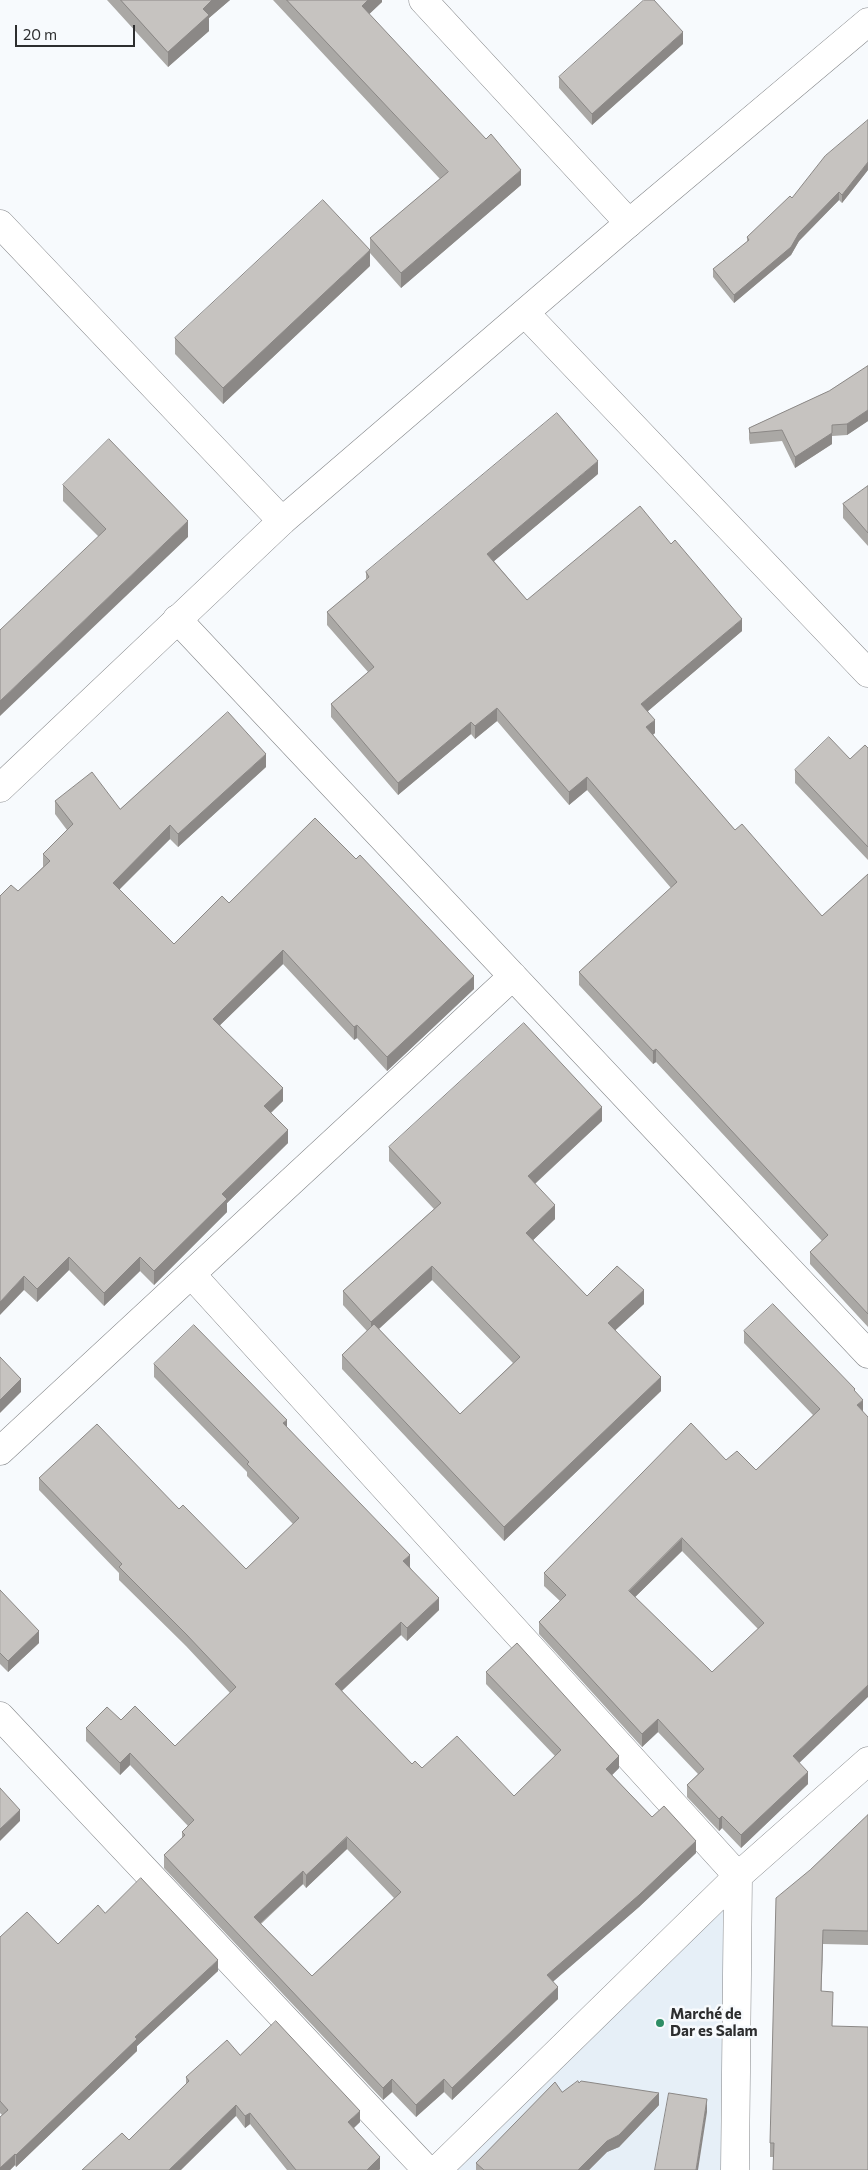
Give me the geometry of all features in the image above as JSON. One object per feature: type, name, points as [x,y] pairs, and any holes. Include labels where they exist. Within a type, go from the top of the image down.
[{"type":"street","points":[[423,0],[629,223]]},
{"type":"street","points":[[0,788],[282,521],[629,223],[868,22]]},
{"type":"street","points":[[0,224],[282,521]]},
{"type":"street","points":[[525,313],[868,673]]},
{"type":"street","points":[[177,619],[868,1354]]},
{"type":"street","points":[[0,1451],[513,976]]},
{"type":"street","points":[[191,1274],[738,1876],[735,2170]]},
{"type":"street","points":[[0,1716],[427,2170]]},
{"type":"street","points":[[438,2170],[738,1876],[868,1762]]},
{"type":"shaded area","name":"Marché de Dar es Salam","points":[[738,1876],[735,2170],[429,2170]]},
{"type":"building","points":[[121,0],[212,0],[203,9],[209,15],[168,52]]},
{"type":"building","points":[[287,0],[368,0],[362,6],[486,139],[491,134],[521,170],[401,273],[370,238],[448,172]]},
{"type":"building","points":[[644,0],[654,0],[683,32],[592,114],[559,77]]},
{"type":"building","points":[[868,120],[868,162],[842,195],[839,192],[799,233],[791,247],[734,295],[713,269],[749,240],[747,237],[790,196],[792,198],[825,156]]},
{"type":"building","points":[[323,200],[370,250],[223,388],[175,338]]},
{"type":"building","points":[[868,366],[868,410],[847,424],[832,425],[832,433],[795,457],[782,430],[750,433],[749,428],[829,391]]},
{"type":"building","points":[[557,413],[598,461],[487,554],[527,600],[640,506],[671,544],[675,540],[742,619],[641,704],[655,720],[646,727],[735,830],[742,824],[822,916],[868,874],[868,1314],[810,1252],[828,1235],[656,1049],[653,1051],[579,972],[677,882],[587,777],[569,792],[497,708],[475,726],[471,722],[398,783],[331,704],[374,667],[327,612],[369,577],[366,572]]},
{"type":"building","points":[[109,439],[188,521],[0,701],[0,630],[106,529],[63,485]]},
{"type":"building","points":[[868,486],[868,533],[843,504]]},
{"type":"building","points":[[228,712],[266,754],[178,834],[170,825],[113,883],[174,944],[222,896],[229,903],[315,818],[356,859],[360,855],[474,976],[387,1057],[357,1025],[354,1027],[283,950],[213,1019],[283,1088],[264,1106],[288,1130],[222,1194],[227,1199],[154,1271],[140,1257],[104,1293],[69,1257],[37,1289],[24,1276],[0,1302],[0,896],[11,885],[18,891],[50,861],[43,854],[73,824],[55,801],[92,772],[120,809]]},
{"type":"building","points":[[829,737],[850,759],[865,745],[868,748],[868,847],[795,770]]},
{"type":"building","points":[[524,1023],[602,1107],[528,1176],[555,1205],[526,1233],[587,1296],[617,1266],[644,1290],[608,1323],[661,1377],[504,1527],[342,1355],[374,1324],[460,1414],[520,1357],[432,1266],[371,1322],[343,1291],[441,1203],[389,1147]]},
{"type":"building","points":[[773,1304],[855,1389],[863,1400],[857,1405],[868,1417],[868,1685],[793,1756],[808,1772],[741,1835],[722,1816],[719,1819],[687,1785],[704,1769],[658,1719],[642,1734],[539,1622],[566,1595],[544,1573],[691,1423],[726,1460],[737,1451],[756,1470],[820,1409],[744,1331]],"holes":[[[682,1538],[764,1623],[712,1672],[629,1591]]]},
{"type":"building","points":[[194,1325],[287,1420],[283,1423],[410,1555],[403,1561],[439,1598],[407,1628],[401,1622],[335,1684],[412,1764],[415,1761],[422,1768],[457,1736],[514,1796],[561,1750],[486,1672],[517,1643],[619,1756],[606,1769],[652,1817],[664,1806],[696,1841],[639,1895],[547,1975],[558,1987],[452,2088],[444,2079],[416,2105],[392,2079],[383,2088],[164,1855],[185,1835],[182,1832],[194,1820],[130,1753],[120,1763],[86,1728],[107,1707],[121,1720],[135,1706],[175,1746],[236,1687],[119,1567],[122,1564],[39,1478],[97,1424],[179,1509],[183,1505],[246,1569],[299,1518],[247,1464],[249,1462],[154,1364]],"holes":[[[347,1837],[401,1892],[312,1976],[254,1917],[303,1871],[306,1875]]]},
{"type":"building","points":[[0,1357],[21,1379],[0,1400]]},
{"type":"building","points":[[0,1590],[39,1631],[8,1661],[0,1653]]},
{"type":"building","points":[[0,1788],[20,1810],[0,1829]]},
{"type":"building","points":[[868,1815],[868,1931],[823,1930],[821,1991],[833,1992],[832,2026],[868,2027],[868,2170],[773,2170],[774,2143],[770,2143],[776,1898],[810,1870]]},
{"type":"building","points":[[141,1878],[218,1960],[135,2037],[137,2039],[16,2155],[0,2168],[0,2117],[8,2110],[0,2101],[0,1937],[27,1912],[58,1944],[98,1905],[105,1913]]},
{"type":"building","points":[[276,2021],[360,2111],[348,2122],[380,2157],[367,2170],[296,2170],[250,2113],[245,2116],[236,2105],[169,2170],[82,2170],[122,2133],[129,2140],[189,2081],[186,2077],[227,2040],[240,2055]]},
{"type":"building","points":[[578,2081],[579,2083],[581,2081],[659,2093],[619,2135],[607,2141],[578,2170],[484,2170],[476,2163],[555,2082],[562,2092]]},
{"type":"building","points":[[669,2093],[707,2099],[696,2170],[655,2170]]},
{"type":"place","name":"Marché de Dar es Salam","points":[[660,2023]]}]
